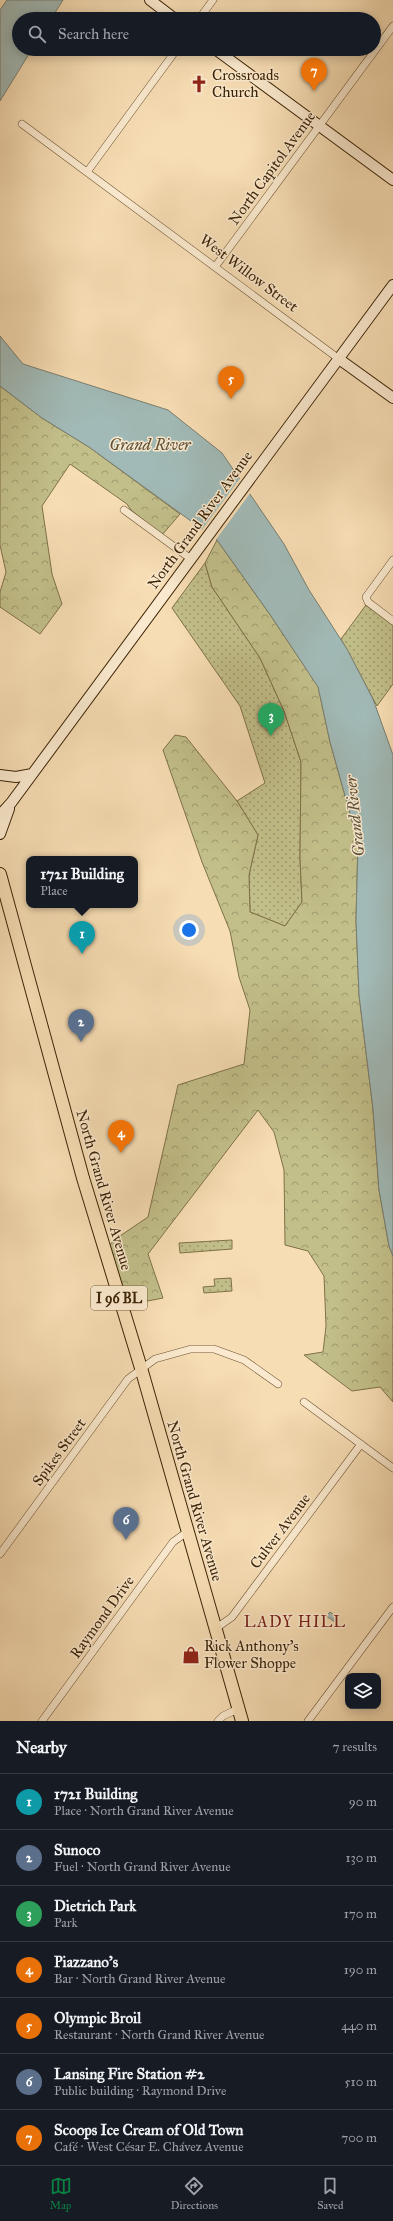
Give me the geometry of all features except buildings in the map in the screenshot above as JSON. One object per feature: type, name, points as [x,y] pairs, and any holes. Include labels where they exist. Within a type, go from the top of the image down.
[{"type":"main road","name":"North Grand River Avenue","points":[[0,874],[2,891],[242,1721]]},
{"type":"street","points":[[150,0],[166,12]]},
{"type":"street","points":[[204,12],[213,0]]},
{"type":"street","name":"North Capitol Avenue","points":[[381,42],[393,26]]},
{"type":"street","points":[[86,172],[172,56]]},
{"type":"street","points":[[225,56],[393,180]]},
{"type":"street","name":"North Capitol Avenue","points":[[215,267],[371,56]]},
{"type":"street","name":"West Willow Street","points":[[22,124],[393,398]]},
{"type":"street","name":"North Grand River Avenue","points":[[0,815],[11,803],[393,286]]},
{"type":"street","points":[[124,510],[194,555]]},
{"type":"street","points":[[393,560],[366,597],[368,602],[393,621]]},
{"type":"street","points":[[0,774],[16,777],[32,774]]},
{"type":"street","points":[[0,834],[11,803]]},
{"type":"street","name":"Spikes Street","points":[[0,1554],[128,1379],[155,1359],[172,1353],[191,1349],[214,1349],[244,1360],[278,1384]]},
{"type":"street","points":[[304,1402],[393,1468]]},
{"type":"street","name":"Culver Avenue","points":[[215,1629],[232,1617],[361,1444]]},
{"type":"street","name":"Raymond Drive","points":[[42,1721],[173,1542],[187,1532]]},
{"type":"street","points":[[308,1721],[393,1607]]},
{"type":"street","points":[[218,1721],[223,1716],[238,1709]]},
{"type":"green space","points":[[0,386],[42,418],[89,447],[180,514],[162,535],[131,510],[127,504],[70,464],[42,506],[52,574],[62,604],[40,634],[0,607],[0,592],[6,572],[0,545]]},
{"type":"green space","points":[[217,540],[318,686],[330,742],[358,842],[356,920],[359,995],[373,1109],[379,1190],[389,1246],[393,1256],[393,1402],[380,1387],[352,1391],[304,1355],[323,1352],[326,1326],[324,1276],[308,1251],[285,1245],[284,1170],[274,1132],[258,1110],[148,1254],[163,1298],[122,1306],[105,1251],[114,1240],[148,1217],[178,1085],[244,1064],[250,1010],[239,977],[230,931],[202,862],[163,750],[175,735],[186,737],[237,801],[258,835],[249,875],[250,912],[285,926],[302,902],[300,858],[301,762],[284,711],[260,658],[212,587],[205,563]]},
{"type":"green space","points":[[205,563],[212,587],[260,658],[284,711],[301,762],[300,858],[302,902],[285,926],[250,912],[249,875],[258,835],[237,801],[265,783],[240,706],[172,608]]},
{"type":"green space","points":[[366,605],[393,625],[393,684],[377,706],[341,639]]},
{"type":"green space","points":[[232,1240],[232,1249],[180,1253],[179,1243]]},
{"type":"green space","points":[[231,1278],[232,1291],[204,1293],[203,1287],[215,1286],[214,1279]]},
{"type":"water","points":[[7,0],[63,0],[55,12],[12,12],[12,56],[28,56],[0,101],[0,10]]},
{"type":"water","name":"Grand River","points":[[0,336],[23,364],[168,410],[222,453],[284,544],[309,590],[347,649],[373,699],[393,755],[393,1256],[389,1246],[379,1190],[373,1109],[359,995],[356,920],[358,842],[330,742],[318,687],[271,616],[217,540],[89,447],[42,418],[0,386]]},
{"type":"water","points":[[330,1612],[337,1617],[335,1622],[326,1616]]},
{"type":"pier","points":[[241,477],[251,492],[215,541],[201,531]]},
{"type":"place","name":"Crossroads Church","points":[[199,84]]},
{"type":"place","name":"Scoops Ice Cream of Old Town","points":[[314,91]]},
{"type":"place","name":"Olympic Broil","points":[[231,399]]},
{"type":"place","name":"Dietrich Park","points":[[271,736]]},
{"type":"place","name":"1721 Building","points":[[82,954]]},
{"type":"place","name":"Sunoco","points":[[81,1042]]},
{"type":"place","name":"Piazzano's","points":[[121,1153]]},
{"type":"place","name":"Lansing Fire Station #2","points":[[126,1540]]},
{"type":"place","name":"Rick Anthony's Flower Shoppe","points":[[191,1655]]},
{"type":"district","name":"LADY HILL","points":[[295,1621]]}]
